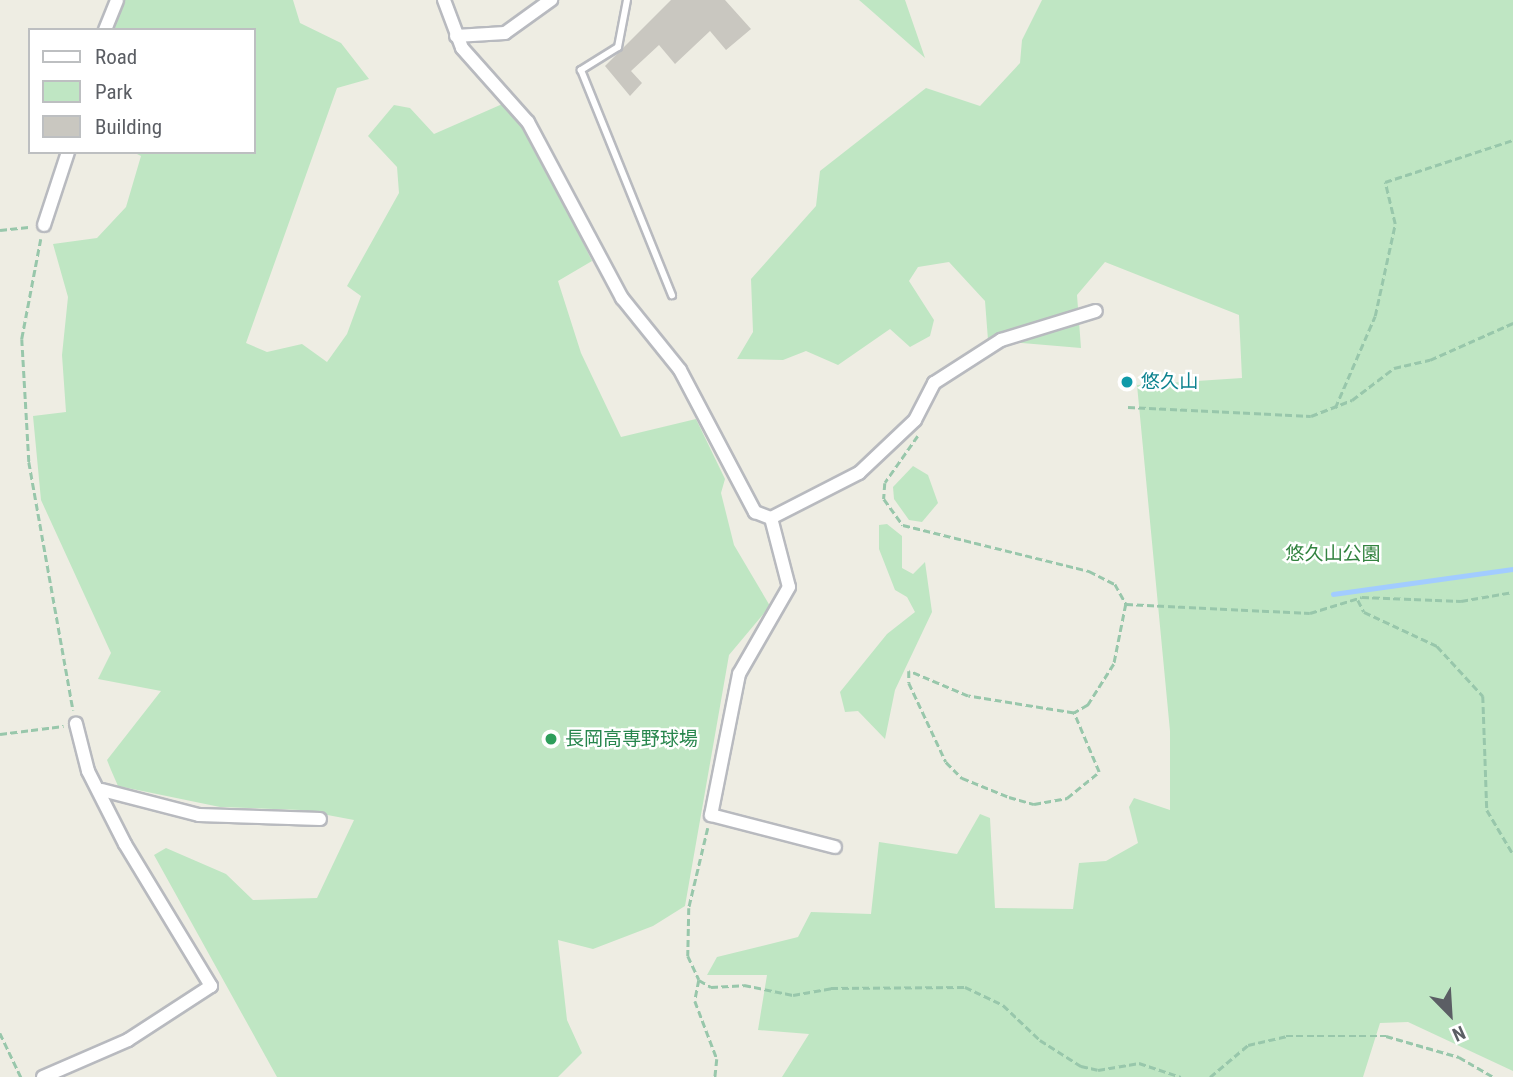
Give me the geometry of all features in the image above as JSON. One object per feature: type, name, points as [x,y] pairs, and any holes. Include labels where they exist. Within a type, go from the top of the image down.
[{"type":"street","points":[[106,28],[117,0]]},
{"type":"street","points":[[444,0],[456,36],[528,122],[622,299],[680,370],[734,481],[755,512],[771,518],[859,473],[915,420],[934,383],[1001,340],[1097,311]]},
{"type":"street","points":[[456,36],[505,33],[551,0]]},
{"type":"street","points":[[44,225],[67,154]]},
{"type":"street","points":[[771,518],[789,587],[739,674],[710,815],[835,847]]},
{"type":"street","points":[[43,1077],[128,1040],[211,986],[125,844],[102,790],[88,771],[76,724]]},
{"type":"street","points":[[102,790],[199,815],[320,819]]},
{"type":"lane","points":[[627,0],[618,47],[581,70],[672,295]]},
{"type":"path","points":[[1333,411],[1375,316],[1397,216],[1385,181],[1513,140]]},
{"type":"path","points":[[0,230],[44,225],[22,339],[29,462],[76,724],[0,734]]},
{"type":"path","points":[[1128,407],[1294,418],[1333,411],[1394,368],[1430,360],[1513,323]]},
{"type":"path","points":[[915,420],[919,442],[890,468],[884,483],[884,499],[903,525],[1089,571],[1115,584],[1126,604],[1114,664],[1088,705],[1074,713],[968,696],[916,669],[906,676],[953,772],[1034,804],[1082,792],[1099,772],[1074,713]]},
{"type":"path","points":[[1126,604],[1310,613],[1357,598],[1461,601],[1513,592]]},
{"type":"path","points":[[1357,598],[1364,612],[1437,646],[1483,696],[1487,810],[1513,854]]},
{"type":"path","points":[[710,815],[690,908],[688,956],[699,980],[710,987],[744,985],[793,995],[831,988],[965,986],[1003,1005],[1040,1040],[1081,1066],[1098,1070],[1139,1063],[1181,1077]]},
{"type":"path","points":[[699,980],[695,1001],[717,1059],[715,1077]]},
{"type":"path","points":[[0,1033],[20,1077]]},
{"type":"path","points":[[1210,1077],[1248,1045],[1286,1036],[1386,1036],[1459,1057],[1493,1077]]},
{"type":"green space","points":[[124,0],[293,0],[300,23],[341,43],[369,79],[337,88],[246,343],[267,352],[302,344],[327,362],[347,334],[361,296],[347,286],[399,193],[397,167],[368,136],[394,105],[410,108],[434,134],[507,102],[529,132],[592,261],[558,281],[581,353],[621,437],[696,419],[725,479],[721,493],[734,545],[770,606],[729,655],[685,906],[653,926],[593,949],[558,940],[567,1020],[582,1053],[558,1077],[277,1077],[154,855],[166,848],[226,874],[253,900],[317,898],[354,820],[301,810],[220,807],[118,786],[111,770],[107,760],[161,691],[98,679],[111,653],[41,500],[33,416],[66,412],[62,355],[68,297],[53,244],[97,238],[126,207],[141,156],[137,154],[256,154],[256,28],[113,28]]},
{"type":"green space","points":[[859,0],[905,0],[925,58],[866,6]]},
{"type":"green space","name":"悠久山公園","points":[[1042,0],[1513,0],[1513,1071],[1408,1022],[1380,1023],[1363,1077],[782,1077],[809,1034],[758,1030],[767,975],[707,975],[717,957],[798,937],[811,912],[871,914],[879,842],[957,854],[980,814],[990,818],[995,908],[1073,909],[1079,863],[1106,861],[1138,843],[1129,807],[1134,798],[1170,810],[1170,731],[1137,385],[1242,378],[1239,315],[1105,262],[1077,295],[1081,348],[988,340],[985,301],[949,262],[918,267],[909,281],[934,320],[930,336],[910,347],[890,329],[838,365],[806,351],[783,360],[737,359],[753,332],[751,279],[816,206],[820,171],[926,88],[980,106],[1020,63],[1022,40]]},
{"type":"green space","points":[[913,466],[928,475],[938,503],[922,522],[909,520],[894,499],[893,487]]},
{"type":"green space","points":[[887,524],[902,536],[902,568],[913,574],[925,562],[932,612],[895,690],[885,739],[858,711],[845,712],[840,692],[887,634],[915,612],[907,597],[895,590],[879,549],[879,525]]},
{"type":"building","points":[[671,0],[725,0],[751,29],[726,50],[710,31],[675,64],[659,45],[631,71],[642,83],[630,96],[605,66]]},
{"type":"waterway","points":[[1333,594],[1513,569]]},
{"type":"place","name":"悠久山","points":[[1127,382]]},
{"type":"place","name":"長岡高専野球場","points":[[551,739]]}]
